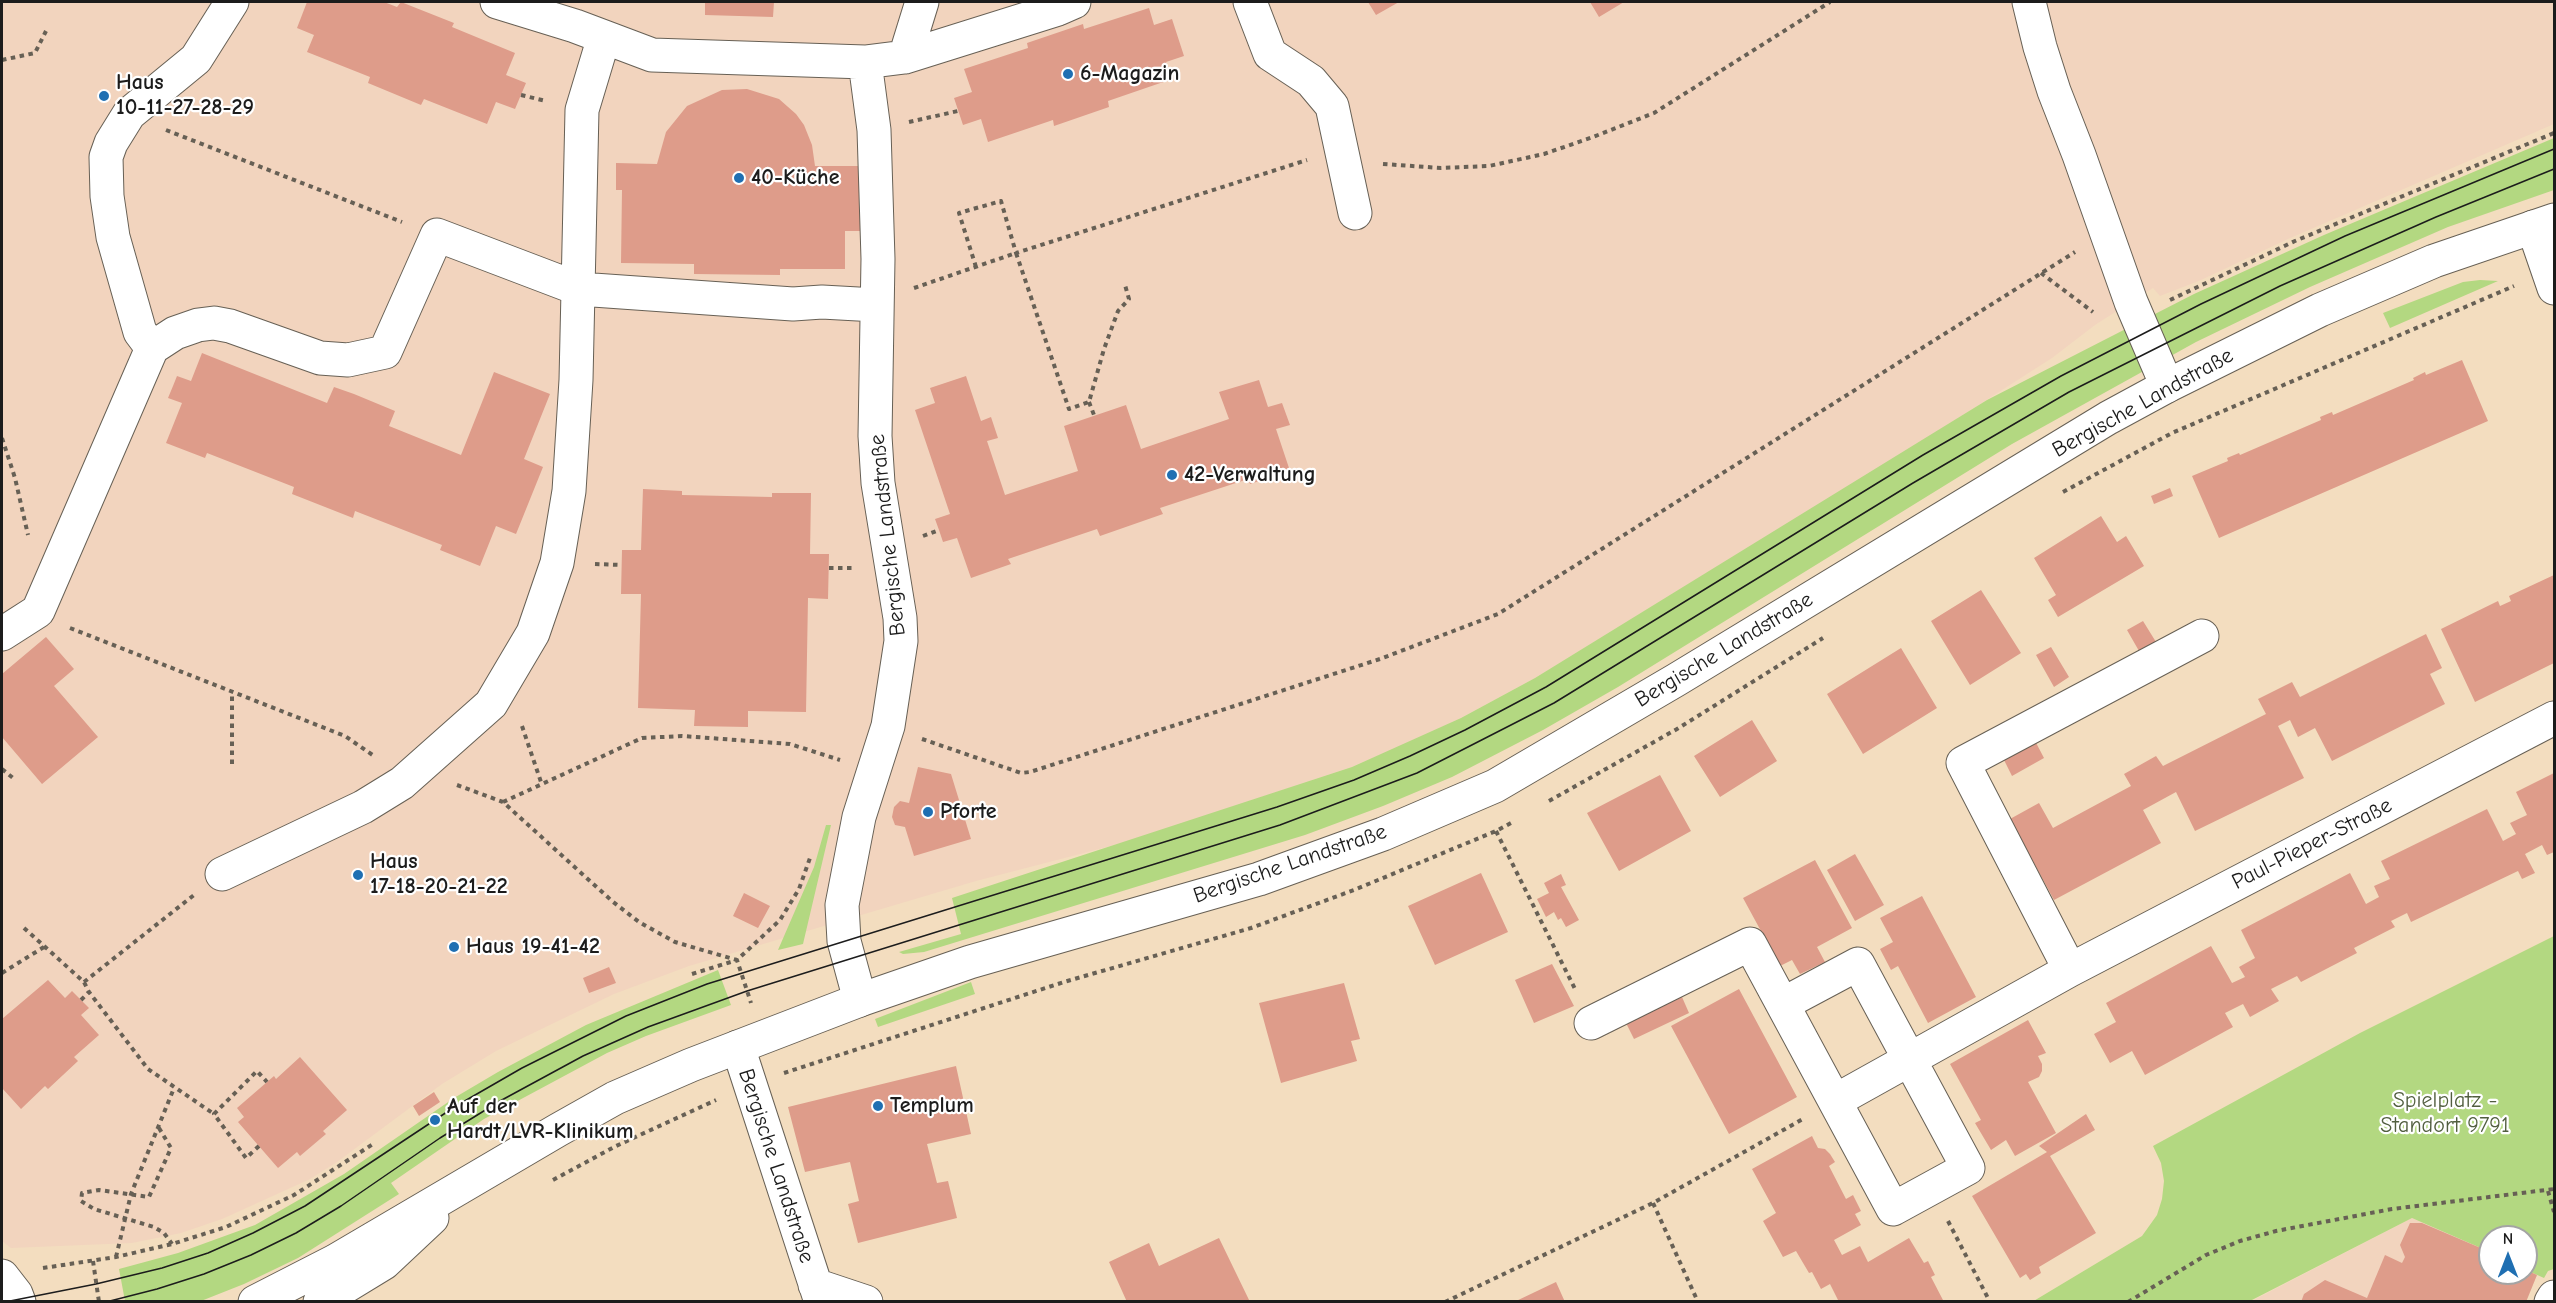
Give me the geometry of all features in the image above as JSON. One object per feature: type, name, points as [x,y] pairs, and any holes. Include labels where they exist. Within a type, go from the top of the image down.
[{"type":"main road","points":[[152,348],[140,332],[113,237],[107,196],[106,157],[111,143],[129,114],[196,59],[232,2]]},
{"type":"main road","points":[[497,2],[550,11],[604,37],[651,55],[866,62],[905,57],[1074,2]]},
{"type":"main road","points":[[901,2],[905,57]]},
{"type":"main road","points":[[905,57],[922,2]]},
{"type":"main road","points":[[1250,2],[1270,54],[1311,81],[1332,106],[1355,213]]},
{"type":"main road","points":[[2029,2],[2054,91],[2136,316],[2167,386]]},
{"type":"main road","points":[[222,874],[363,807],[402,783],[491,704],[533,633],[557,563],[569,490],[576,380],[582,110],[604,37]]},
{"type":"main road","name":"Bergische Landstraße","points":[[860,1000],[844,941],[843,905],[859,817],[888,726],[898,667],[900,618],[878,483],[875,436],[877,298],[874,130],[866,62]]},
{"type":"main road","points":[[2544,224],[2554,288]]},
{"type":"main road","name":"Bergische Landstraße","points":[[255,1302],[334,1261],[615,1098],[860,1000],[970,962],[1259,879],[1383,834],[1495,786],[1676,680],[2108,418],[2167,386],[2340,302],[2434,261],[2544,224]]},
{"type":"main road","points":[[2,634],[38,611],[152,348],[175,333],[198,325],[214,323],[230,326],[320,358],[348,360],[386,352],[437,235],[579,289],[793,304],[877,298]]},
{"type":"main road","points":[[2070,970],[1964,763],[2202,636]]},
{"type":"main road","name":"Paul-Pieper-Straße","points":[[1835,1101],[2070,970],[2554,718]]},
{"type":"main road","points":[[1592,1023],[1750,944],[1893,1209],[1968,1168],[1858,964],[1783,1004]]},
{"type":"main road","name":"Bergische Landstraße","points":[[738,1047],[818,1293],[866,1302]]},
{"type":"main road","name":"Bergische Landstraße","points":[[320,1302],[384,1263],[471,1182]]},
{"type":"main road","points":[[2,1276],[16,1294],[19,1302]]},
{"type":"main road","points":[[2551,1302],[2554,1297]]},
{"type":"path","points":[[877,298],[915,288],[1314,157],[1343,152],[1386,165],[1441,168],[1489,166],[1544,154],[1654,113],[1704,84],[1740,58],[1830,2]]},
{"type":"path","points":[[2,60],[35,53],[46,32]]},
{"type":"path","points":[[874,130],[958,111]]},
{"type":"path","points":[[129,114],[179,136],[437,235]]},
{"type":"path","points":[[2041,273],[2104,320],[2114,324],[2136,316],[2295,241],[2554,133]]},
{"type":"path","points":[[976,267],[959,213],[1001,201],[1016,253],[1069,409],[1089,402]]},
{"type":"path","points":[[888,726],[1021,773],[1030,772],[1380,659],[1498,614],[2106,232]]},
{"type":"path","points":[[1094,416],[1089,402],[1104,349],[1118,311],[1129,299],[1125,285]]},
{"type":"path","points":[[2,438],[15,478],[30,546]]},
{"type":"path","points":[[38,611],[64,626],[345,736],[388,767],[402,783]]},
{"type":"path","points":[[507,678],[542,785]]},
{"type":"path","points":[[232,693],[232,764]]},
{"type":"path","points":[[503,802],[642,738],[672,737],[790,744],[843,761],[840,771]]},
{"type":"path","points":[[429,760],[450,783],[503,802],[604,894],[639,922],[675,942],[736,960]]},
{"type":"path","points":[[2,769],[13,778]]},
{"type":"path","points":[[1496,831],[1592,1023]]},
{"type":"path","points":[[692,974],[736,960],[780,920],[799,889],[814,850]]},
{"type":"path","points":[[84,981],[222,874]]},
{"type":"path","points":[[24,928],[84,981],[89,992],[148,1069],[214,1114],[246,1158],[259,1146]]},
{"type":"path","points":[[2,973],[44,947]]},
{"type":"path","points":[[81,1000],[89,992]]},
{"type":"path","points":[[214,1114],[257,1071],[267,1083]]},
{"type":"path","points":[[116,1257],[131,1194],[174,1088]]},
{"type":"path","points":[[1445,1302],[1653,1203],[1835,1101]]},
{"type":"path","points":[[159,1128],[171,1148],[149,1197],[99,1190],[82,1193],[81,1201],[124,1219],[154,1227],[164,1233],[172,1244]]},
{"type":"path","points":[[36,1269],[116,1257],[172,1244],[226,1227],[266,1209],[334,1171],[372,1144]]},
{"type":"path","points":[[1931,1188],[1990,1302]]},
{"type":"path","points":[[2128,1302],[2206,1255],[2240,1241],[2276,1231],[2392,1209],[2554,1189]]},
{"type":"path","points":[[2548,1191],[2554,1212]]},
{"type":"path","points":[[1653,1203],[1698,1302]]},
{"type":"path","points":[[93,1261],[99,1302]]},
{"type":"shaded area","points":[[2,2],[2554,2],[2554,124],[2288,239],[2201,280],[2160,296],[2153,288],[2095,325],[2052,358],[1916,445],[1535,678],[1461,718],[1408,743],[1352,767],[1130,841],[976,881],[689,966],[614,994],[496,1051],[442,1084],[337,1162],[310,1179],[222,1219],[181,1233],[132,1243],[11,1248],[2,1241]]},
{"type":"shaded area","points":[[2412,1218],[2478,1247],[2478,1285],[2533,1285],[2526,1301],[2250,1302]]},
{"type":"green space","points":[[2554,138],[2554,190],[2448,227],[2310,287],[2196,342],[2012,444],[1618,687],[1543,730],[1452,777],[1305,835],[924,952],[903,954],[899,952],[961,934],[952,898],[1352,767],[1461,718],[1535,678],[1987,400],[2194,294],[2324,235]]},
{"type":"green space","points":[[2498,281],[2390,328],[2383,313],[2463,282]]},
{"type":"green space","points":[[826,825],[831,825],[803,944],[778,950],[814,867]]},
{"type":"green space","name":"Spielplatz - Standort 9791","points":[[2554,936],[2554,1269],[2548,1271],[2544,1278],[2538,1275],[2538,1225],[2478,1225],[2478,1247],[2412,1218],[2250,1301],[2032,1302],[2142,1236],[2157,1215],[2162,1199],[2164,1181],[2161,1163],[2153,1146],[2360,1033]]},
{"type":"green space","points":[[718,970],[731,1005],[607,1053],[484,1119],[391,1183],[399,1194],[298,1258],[244,1284],[201,1301],[125,1301],[119,1269],[178,1253],[255,1225],[344,1174],[454,1098],[498,1072],[586,1025]]},
{"type":"green space","points":[[971,982],[975,994],[878,1027],[875,1019]]},
{"type":"building","points":[[307,2],[384,2],[397,7],[401,2],[454,23],[452,27],[515,53],[506,75],[526,83],[515,109],[496,102],[487,124],[424,99],[421,105],[368,83],[370,77],[307,52],[314,35],[297,28]]},
{"type":"building","points":[[705,2],[774,2],[773,17],[705,15]]},
{"type":"building","points":[[1368,2],[1399,2],[1376,15]]},
{"type":"building","points":[[1590,2],[1624,2],[1599,17]]},
{"type":"building","name":"6-Magazin","points":[[1149,8],[1154,25],[1172,19],[1184,56],[1166,62],[1172,79],[1108,101],[1109,107],[1054,126],[1053,120],[988,142],[981,119],[963,125],[954,98],[972,92],[964,69],[1028,48],[1027,43],[1083,24],[1084,29]]},
{"type":"building","name":"40-Küche","points":[[747,89],[779,99],[796,114],[804,125],[812,145],[815,166],[863,166],[862,231],[845,231],[845,269],[780,269],[780,275],[694,274],[694,264],[621,263],[622,190],[616,190],[616,163],[657,164],[666,132],[687,106],[722,90]]},
{"type":"building","points":[[202,353],[327,403],[334,387],[354,394],[395,411],[389,426],[461,455],[494,372],[550,394],[524,459],[543,467],[516,534],[496,526],[480,566],[440,550],[442,545],[355,511],[353,518],[292,494],[294,487],[207,453],[205,458],[166,443],[182,403],[168,398],[177,376],[191,381]]},
{"type":"building","points":[[2462,360],[2488,421],[2219,538],[2192,476],[2228,461],[2227,458],[2239,453],[2240,455],[2321,420],[2320,417],[2332,412],[2333,415],[2414,380],[2413,378],[2425,372],[2426,375]]},
{"type":"building","name":"42-Verwaltung","points":[[966,376],[981,421],[991,417],[998,438],[987,441],[1005,495],[1078,471],[1064,426],[1126,405],[1141,449],[1229,419],[1219,392],[1259,380],[1268,407],[1282,403],[1290,425],[1276,429],[1290,471],[1250,484],[1248,479],[1160,508],[1163,514],[1100,536],[1097,529],[1008,559],[1011,564],[971,578],[957,538],[943,542],[935,519],[950,514],[915,410],[935,403],[930,388]]},
{"type":"building","points":[[2170,488],[2173,496],[2154,504],[2151,496]]},
{"type":"building","points":[[643,489],[682,491],[682,495],[772,497],[772,493],[811,493],[810,554],[829,554],[828,599],[808,598],[806,712],[748,711],[748,727],[694,726],[695,710],[638,708],[641,594],[621,594],[622,550],[641,550]]},
{"type":"building","points":[[2101,516],[2117,542],[2126,536],[2144,566],[2058,617],[2048,600],[2056,595],[2034,558]]},
{"type":"building","points":[[2554,575],[2554,663],[2475,702],[2441,629],[2498,601],[2500,606],[2511,601],[2509,596]]},
{"type":"building","points":[[1981,590],[2021,653],[1970,685],[1931,621]]},
{"type":"building","points":[[2143,621],[2156,642],[2139,651],[2127,630]]},
{"type":"building","points":[[2426,634],[2442,668],[2430,674],[2445,704],[2332,761],[2315,728],[2298,737],[2290,720],[2278,726],[2304,778],[2195,831],[2176,792],[2143,810],[2161,843],[2054,900],[2010,819],[2039,803],[2053,828],[2131,786],[2124,774],[2156,756],[2163,766],[2266,714],[2258,699],[2292,682],[2300,697]]},
{"type":"building","points":[[46,637],[74,669],[54,686],[98,737],[42,784],[2,737],[2,674]]},
{"type":"building","points":[[2051,647],[2069,677],[2054,687],[2036,655]]},
{"type":"building","points":[[1901,648],[1937,708],[1863,754],[1827,694]]},
{"type":"building","points":[[1752,720],[1777,761],[1720,797],[1694,756]]},
{"type":"building","points":[[2033,737],[2044,758],[2012,776],[2001,754]]},
{"type":"building","name":"Pforte","points":[[918,767],[951,774],[971,839],[914,856],[905,827],[895,825],[892,817],[894,807],[900,801],[909,803]]},
{"type":"building","points":[[2554,773],[2554,852],[2547,855],[2542,845],[2525,854],[2535,873],[2522,879],[2518,871],[2411,922],[2407,913],[2391,921],[2395,927],[2354,948],[2357,953],[2301,982],[2297,976],[2271,989],[2279,1001],[2250,1017],[2243,1004],[2225,1013],[2233,1027],[2145,1075],[2132,1051],[2110,1063],[2094,1034],[2116,1022],[2106,1003],[2211,946],[2232,983],[2245,977],[2239,967],[2255,958],[2241,930],[2350,873],[2366,904],[2379,897],[2374,886],[2390,879],[2381,861],[2487,809],[2503,841],[2516,834],[2510,823],[2527,815],[2516,792]]},
{"type":"building","points":[[1660,775],[1691,831],[1619,871],[1587,813]]},
{"type":"building","points":[[1855,854],[1884,905],[1855,921],[1827,870]]},
{"type":"building","points":[[1815,860],[1852,928],[1817,947],[1825,962],[1800,974],[1792,960],[1780,966],[1743,898]]},
{"type":"building","points":[[1481,873],[1508,932],[1435,965],[1408,906]]},
{"type":"building","points":[[1561,874],[1566,885],[1561,887],[1579,920],[1566,927],[1561,918],[1558,920],[1554,912],[1546,917],[1537,899],[1549,893],[1544,883]]},
{"type":"building","points":[[744,893],[770,906],[758,928],[733,916]]},
{"type":"building","points":[[1922,896],[1976,997],[1928,1023],[1898,966],[1891,970],[1880,949],[1893,942],[1880,918]]},
{"type":"building","points":[[1552,964],[1574,1006],[1534,1023],[1515,980]]},
{"type":"building","points":[[609,967],[616,983],[589,993],[583,978]]},
{"type":"building","points":[[48,980],[65,998],[72,991],[89,1008],[81,1015],[99,1035],[74,1057],[78,1061],[48,1089],[45,1086],[21,1109],[2,1088],[2,1019]]},
{"type":"building","points":[[1344,983],[1360,1039],[1351,1041],[1357,1061],[1281,1083],[1259,1003]]},
{"type":"building","points":[[1739,989],[1797,1097],[1729,1134],[1671,1026]]},
{"type":"building","points":[[1682,997],[1689,1013],[1634,1039],[1626,1023]]},
{"type":"building","points":[[2028,1020],[2046,1053],[2038,1056],[2042,1064],[2039,1077],[2028,1082],[2056,1133],[2015,1156],[2006,1140],[1991,1150],[1975,1123],[1981,1120],[1950,1064]]},
{"type":"building","points":[[300,1057],[347,1110],[323,1131],[326,1134],[300,1156],[297,1152],[278,1168],[238,1122],[244,1117],[237,1108],[274,1076],[276,1079]]},
{"type":"building","points":[[956,1066],[971,1134],[927,1144],[937,1183],[948,1181],[957,1218],[858,1243],[848,1204],[859,1201],[850,1162],[805,1172],[788,1107]]},
{"type":"building","points":[[434,1092],[440,1102],[419,1116],[413,1106]]},
{"type":"building","points":[[2086,1114],[2095,1130],[2050,1156],[2096,1233],[2039,1267],[2041,1273],[2030,1280],[2026,1274],[2020,1278],[1972,1196],[2047,1152],[2039,1146]]},
{"type":"building","points":[[1812,1136],[1818,1148],[1825,1149],[1835,1162],[1829,1166],[1846,1199],[1853,1195],[1861,1211],[1855,1214],[1861,1225],[1834,1240],[1842,1255],[1860,1246],[1868,1262],[1909,1238],[1924,1263],[1928,1261],[1935,1275],[1931,1277],[1944,1302],[1839,1302],[1830,1284],[1821,1289],[1812,1272],[1809,1273],[1796,1251],[1783,1257],[1763,1221],[1776,1213],[1752,1169]]},
{"type":"building","points":[[2410,1223],[2422,1223],[2478,1247],[2478,1285],[2533,1285],[2526,1302],[2301,1302],[2304,1294],[2325,1280],[2367,1298],[2385,1255],[2402,1263],[2405,1257],[2400,1245]]},
{"type":"building","points":[[1219,1238],[1250,1302],[1127,1302],[1109,1262],[1149,1243],[1159,1266]]},
{"type":"building","points":[[1556,1282],[1565,1302],[1514,1302]]},
{"type":"tram line","points":[[5,1302],[162,1268],[208,1253],[253,1233],[305,1206],[456,1106],[522,1068],[626,1016],[707,984],[1277,807],[1354,780],[1410,756],[1546,687],[1923,455],[2061,376],[2201,304],[2345,236],[2554,149]]},
{"type":"tram line","points":[[106,1302],[204,1274],[296,1233],[500,1101],[583,1056],[648,1027],[747,991],[1280,825],[1417,773],[1554,703],[1913,483],[2069,392],[2280,286],[2436,217],[2554,169]]},
{"type":"place","name":"6-Magazin","points":[[1068,74]]},
{"type":"place","name":"Haus 10-11-27-28-29","points":[[104,96]]},
{"type":"place","name":"40-Küche","points":[[739,178]]},
{"type":"place","name":"42-Verwaltung","points":[[1172,475]]},
{"type":"place","name":"Pforte","points":[[928,812]]},
{"type":"place","name":"Haus 17-18-20-21-22","points":[[358,875]]},
{"type":"place","name":"Haus 19-41-42","points":[[454,947]]},
{"type":"place","name":"Templum","points":[[878,1106]]},
{"type":"place","name":"Auf der Hardt/LVR-Klinikum","points":[[435,1120]]}]
